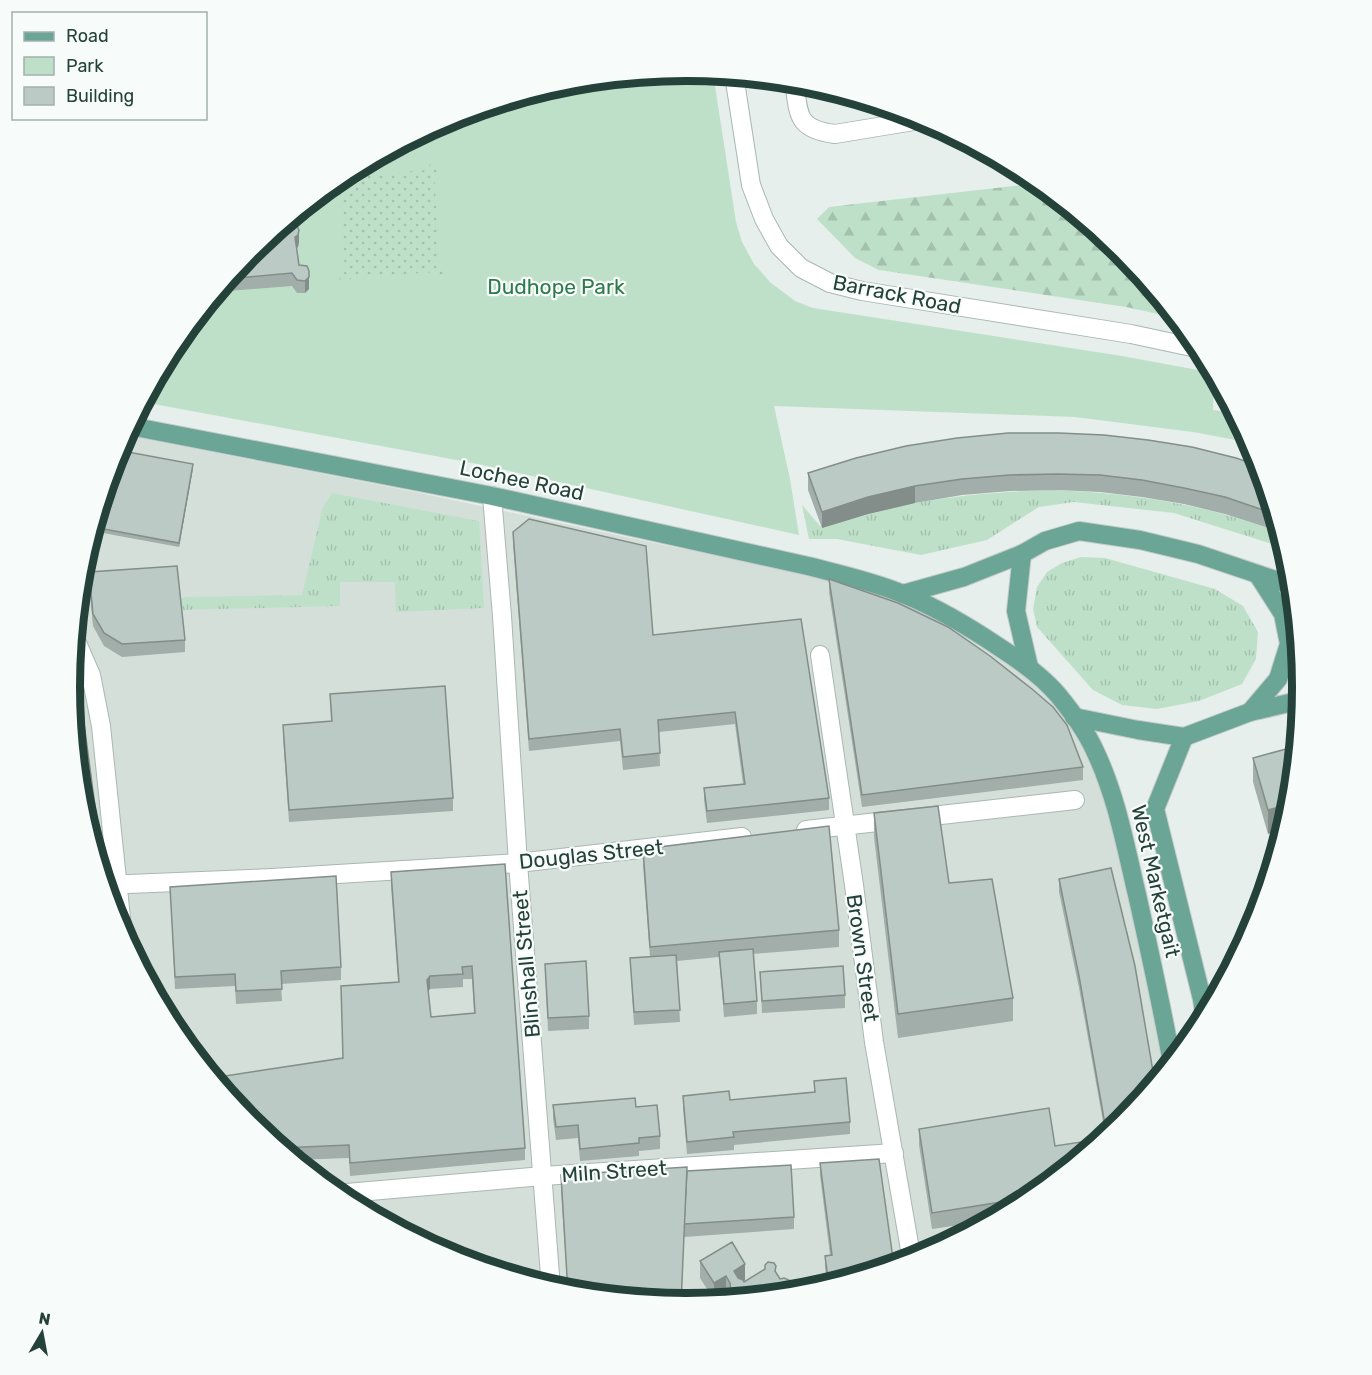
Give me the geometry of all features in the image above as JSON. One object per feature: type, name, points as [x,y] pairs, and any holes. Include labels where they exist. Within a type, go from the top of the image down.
[{"type":"main road","name":"Lochee Road","points":[[138,428],[492,496],[844,575],[903,594],[944,613],[1029,667]]},
{"type":"main road","points":[[903,594],[964,577],[1022,554],[1045,541],[1079,531],[1140,540],[1198,554],[1283,583]]},
{"type":"main road","points":[[1022,554],[1016,611],[1029,667]]},
{"type":"main road","points":[[1250,712],[1278,679],[1289,644],[1283,614],[1258,575]]},
{"type":"main road","name":"West Marketgait","points":[[1029,667],[1056,693],[1074,717],[1095,751],[1112,795],[1160,997],[1170,1053]]},
{"type":"main road","points":[[1074,717],[1184,737],[1250,712],[1292,702]]},
{"type":"main road","name":"West Marketgait","points":[[1184,737],[1155,809],[1203,1004]]},
{"type":"street","name":"Barrack Road","points":[[735,83],[751,185],[764,219],[779,246],[801,268],[830,283],[862,291],[1131,334],[1186,346]]},
{"type":"street","points":[[795,91],[798,111],[804,124],[819,132],[835,134],[905,122]]},
{"type":"street","name":"Blinshall Street","points":[[492,496],[550,1278]]},
{"type":"street","points":[[81,652],[91,675],[101,726],[111,877]]},
{"type":"street","name":"Brown Street","points":[[820,655],[874,1042],[910,1251]]},
{"type":"street","points":[[786,832],[1075,800]]},
{"type":"street","name":"Douglas Street","points":[[113,885],[518,863],[763,834]]},
{"type":"street","name":"Miln Street","points":[[350,1193],[543,1176],[894,1153]]},
{"type":"shaded area","points":[[134,437],[415,492],[678,548],[820,572],[876,585],[1029,667],[1095,751],[1170,1053],[1115,1116],[1055,1169],[1023,1192],[954,1231],[881,1262],[804,1282],[726,1293],[646,1293],[568,1282],[491,1262],[454,1248],[383,1213],[349,1192],[317,1169],[257,1116],[205,1057],[182,1024],[142,956],[126,920],[100,844],[91,806],[81,727],[80,688],[81,648],[91,569],[112,493]]},
{"type":"green space","name":"Dudhope Park","points":[[646,82],[714,82],[736,222],[742,242],[754,264],[771,283],[795,301],[813,308],[1122,356],[1203,371],[1214,389],[1213,410],[1226,412],[1240,441],[1193,432],[1075,417],[774,406],[790,479],[799,535],[478,464],[150,403],[182,351],[230,288],[286,232],[349,183],[418,144],[491,113],[568,93]]},
{"type":"green space","points":[[430,164],[438,165],[439,169],[434,174],[440,266],[445,268],[445,276],[440,278],[435,272],[351,278],[344,284],[339,277],[345,272],[340,190],[362,175],[428,170]]},
{"type":"green space","points":[[1025,185],[1055,206],[1115,259],[1165,315],[1126,307],[879,270],[855,258],[817,219],[829,207]]},
{"type":"green space","points":[[1058,490],[1100,493],[1182,504],[1271,529],[1275,545],[1174,513],[1074,502],[1039,507],[987,540],[921,555],[837,539],[809,539],[802,505],[822,528],[904,505],[951,497]]},
{"type":"green space","points":[[332,493],[479,521],[484,608],[396,612],[395,582],[340,582],[340,606],[181,610],[179,599],[186,597],[302,595],[323,507]]},
{"type":"green space","points":[[1081,557],[1105,558],[1215,589],[1243,606],[1258,632],[1256,659],[1242,684],[1199,701],[1157,709],[1122,705],[1093,690],[1037,627],[1033,609],[1037,587],[1047,572],[1062,563]]},
{"type":"building","points":[[294,225],[299,230],[295,237],[299,265],[307,266],[309,277],[305,281],[297,280],[292,273],[239,278]]},
{"type":"building","points":[[1008,433],[1059,433],[1104,435],[1192,447],[1249,462],[1266,511],[1225,497],[1142,480],[1100,475],[1058,474],[962,479],[915,486],[868,497],[822,512],[808,473],[906,446]]},
{"type":"building","points":[[127,452],[193,464],[179,543],[101,528]]},
{"type":"building","points":[[529,519],[646,546],[653,635],[801,619],[829,798],[707,811],[704,788],[745,784],[735,712],[658,720],[660,753],[623,757],[620,729],[529,739],[513,532]]},
{"type":"building","points":[[177,566],[185,640],[122,644],[104,633],[93,614],[91,572]]},
{"type":"building","points":[[829,579],[898,603],[948,627],[990,656],[1053,707],[1067,725],[1083,767],[862,795]]},
{"type":"building","points":[[445,686],[453,798],[289,810],[283,725],[332,721],[330,694]]},
{"type":"building","points":[[81,723],[84,723],[100,844],[91,806]]},
{"type":"building","points":[[1289,748],[1281,806],[1268,810],[1253,758]]},
{"type":"building","points":[[938,806],[949,883],[992,879],[1013,998],[898,1014],[874,813]]},
{"type":"building","points":[[829,826],[839,930],[650,947],[643,849]]},
{"type":"building","points":[[505,864],[525,1148],[350,1163],[349,1145],[291,1147],[257,1116],[221,1077],[343,1058],[341,986],[399,982],[391,872]],"holes":[[[472,966],[475,1013],[431,1017],[427,980],[430,976],[463,974],[462,967]]]},
{"type":"building","points":[[1111,868],[1135,966],[1153,1073],[1105,1125],[1079,976],[1059,879]]},
{"type":"building","points":[[336,876],[341,967],[281,971],[282,989],[236,991],[235,974],[175,977],[170,887]]},
{"type":"building","points":[[753,949],[757,1001],[724,1004],[719,952]]},
{"type":"building","points":[[676,955],[680,1010],[634,1012],[630,958]]},
{"type":"building","points":[[586,961],[589,1016],[548,1018],[545,964]]},
{"type":"building","points":[[843,966],[845,995],[762,1001],[760,972]]},
{"type":"building","points":[[846,1078],[850,1122],[733,1132],[734,1137],[687,1142],[683,1096],[729,1091],[730,1100],[815,1092],[814,1081]]},
{"type":"building","points":[[635,1098],[636,1107],[657,1105],[660,1136],[639,1138],[639,1143],[580,1149],[578,1125],[556,1127],[553,1105]]},
{"type":"building","points":[[1049,1108],[1055,1146],[1081,1142],[1082,1147],[1055,1169],[1009,1201],[932,1213],[919,1129]]},
{"type":"building","points":[[879,1159],[893,1258],[828,1277],[825,1256],[832,1255],[820,1163]]},
{"type":"building","points":[[791,1165],[794,1217],[684,1224],[687,1171]]},
{"type":"building","points":[[687,1167],[681,1294],[607,1289],[567,1282],[561,1175]]},
{"type":"building","points":[[732,1242],[745,1264],[734,1271],[738,1278],[744,1282],[765,1269],[768,1262],[774,1263],[775,1271],[780,1279],[789,1280],[791,1284],[727,1293],[731,1290],[726,1276],[714,1283],[700,1261]]}]
